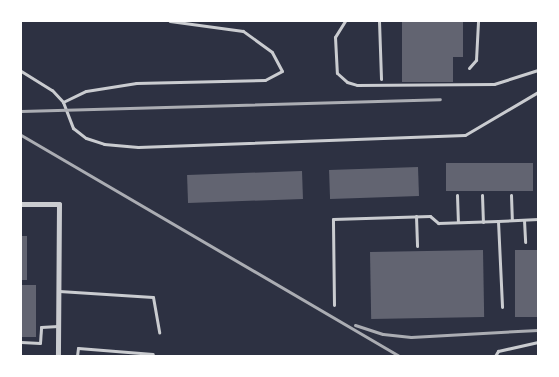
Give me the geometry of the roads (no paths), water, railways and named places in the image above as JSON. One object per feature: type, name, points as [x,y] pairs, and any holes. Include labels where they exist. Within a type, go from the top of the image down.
[{"type":"street","points":[[21,204],[59,204],[58,356]]},
{"type":"lane","points":[[63,102],[86,91],[136,83],[265,80],[282,71],[272,52],[243,31],[170,21]]},
{"type":"lane","points":[[345,21],[335,37],[337,73],[347,82],[358,85],[494,84],[538,70]]},
{"type":"lane","points":[[379,21],[381,79]]},
{"type":"lane","points":[[469,68],[476,60],[478,21]]},
{"type":"lane","points":[[21,71],[52,90],[63,102],[73,128],[86,138],[104,144],[205,147],[465,135],[538,92]]},
{"type":"lane","points":[[457,195],[458,222]]},
{"type":"lane","points":[[482,195],[483,222]]},
{"type":"lane","points":[[511,195],[512,220]]},
{"type":"lane","points":[[416,216],[418,246]]},
{"type":"lane","points":[[334,305],[333,219],[430,216],[438,223],[538,219]]},
{"type":"lane","points":[[524,220],[525,242]]},
{"type":"lane","points":[[498,221],[502,307]]},
{"type":"lane","points":[[59,291],[153,297],[159,332]]},
{"type":"lane","points":[[21,342],[40,343],[41,327],[58,326]]},
{"type":"lane","points":[[495,356],[498,351],[538,342]]},
{"type":"lane","points":[[78,356],[78,348],[153,354]]},
{"type":"railway","points":[[21,111],[440,99]]},
{"type":"railway","points":[[21,135],[399,356]]},
{"type":"railway","points":[[355,325],[383,334],[411,337],[538,330]]}]
